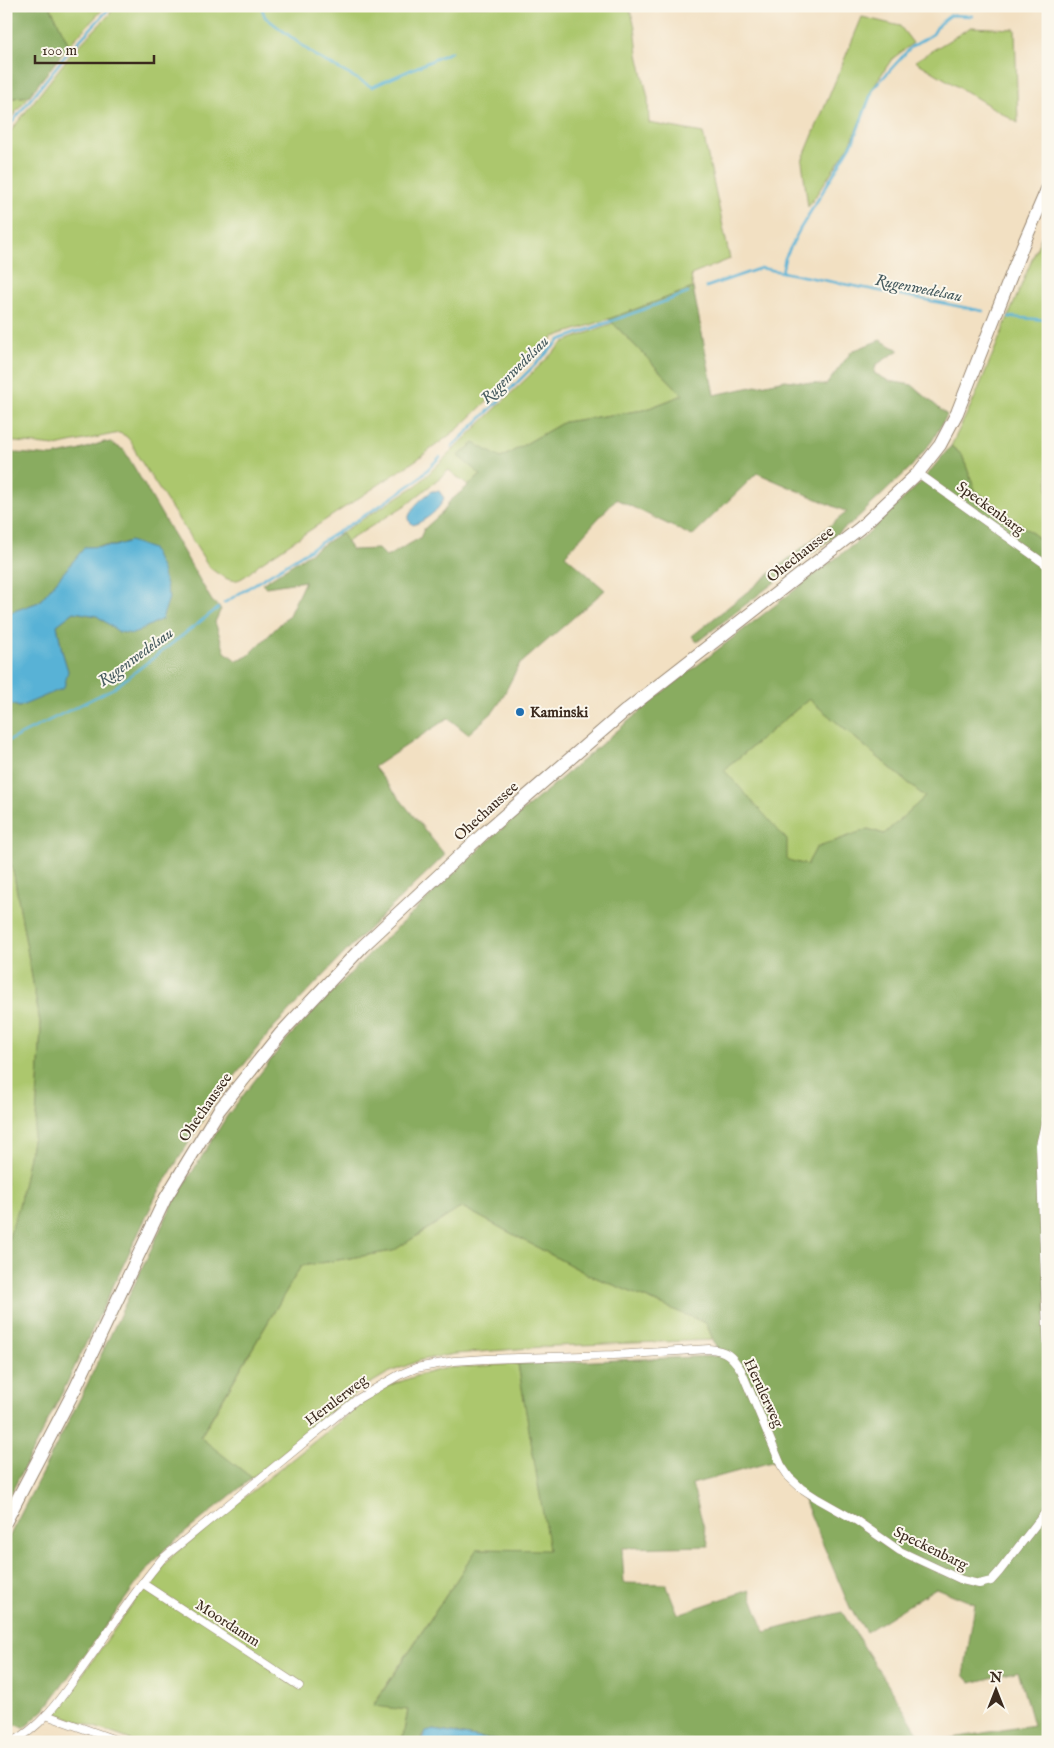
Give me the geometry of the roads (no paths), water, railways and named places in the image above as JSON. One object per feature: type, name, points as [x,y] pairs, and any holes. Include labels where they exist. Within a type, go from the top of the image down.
[{"type":"main road","name":"Ohechaussee","points":[[6,1521],[75,1389],[165,1199],[219,1110],[280,1033],[363,946],[483,834],[624,712],[860,528],[918,473],[940,444],[957,413],[1023,245],[1048,187]]},
{"type":"street","name":"Speckenbarg","points":[[918,473],[1048,566]]},
{"type":"street","points":[[1046,1119],[1040,1145],[1048,1357]]},
{"type":"street","name":"Herulerweg","points":[[12,1742],[46,1715],[142,1583],[162,1559],[176,1546],[356,1400],[384,1383],[416,1368],[454,1361],[720,1349],[734,1359],[741,1370],[781,1465],[789,1477],[835,1509]]},
{"type":"street","name":"Speckenbarg","points":[[835,1509],[857,1521],[900,1551],[962,1580],[979,1584],[991,1581],[1048,1509]]},
{"type":"street","name":"Moordamm","points":[[142,1583],[299,1686]]},
{"type":"street","points":[[46,1715],[121,1742]]},
{"type":"water","points":[[432,491],[439,491],[444,498],[442,502],[432,514],[413,525],[408,520],[409,515],[417,503]]},
{"type":"water","points":[[130,541],[152,549],[162,570],[169,598],[162,619],[133,634],[119,632],[97,616],[74,612],[57,625],[68,671],[64,688],[19,707],[6,702],[6,614],[39,602],[85,547],[115,546]]},
{"type":"water","points":[[434,1730],[504,1742],[422,1742],[426,1732]]},
{"type":"waterway","points":[[261,6],[265,17],[317,57],[372,87],[451,52]]},
{"type":"waterway","points":[[6,130],[65,56],[108,10]]},
{"type":"waterway","points":[[782,272],[785,258],[800,229],[853,142],[873,89],[911,47],[933,34],[939,24],[951,15],[972,16]]},
{"type":"waterway","name":"Rugenwedelsau","points":[[706,287],[761,268],[983,311]]},
{"type":"waterway","name":"Rugenwedelsau","points":[[452,447],[560,340],[688,293]]},
{"type":"waterway","name":"Rugenwedelsau","points":[[1009,317],[1048,320]]},
{"type":"waterway","name":"Rugenwedelsau","points":[[224,603],[378,507],[416,481],[440,457]]},
{"type":"waterway","name":"Rugenwedelsau","points":[[6,742],[114,688],[218,608]]},
{"type":"place","name":"Kaminski","points":[[520,712]]}]
